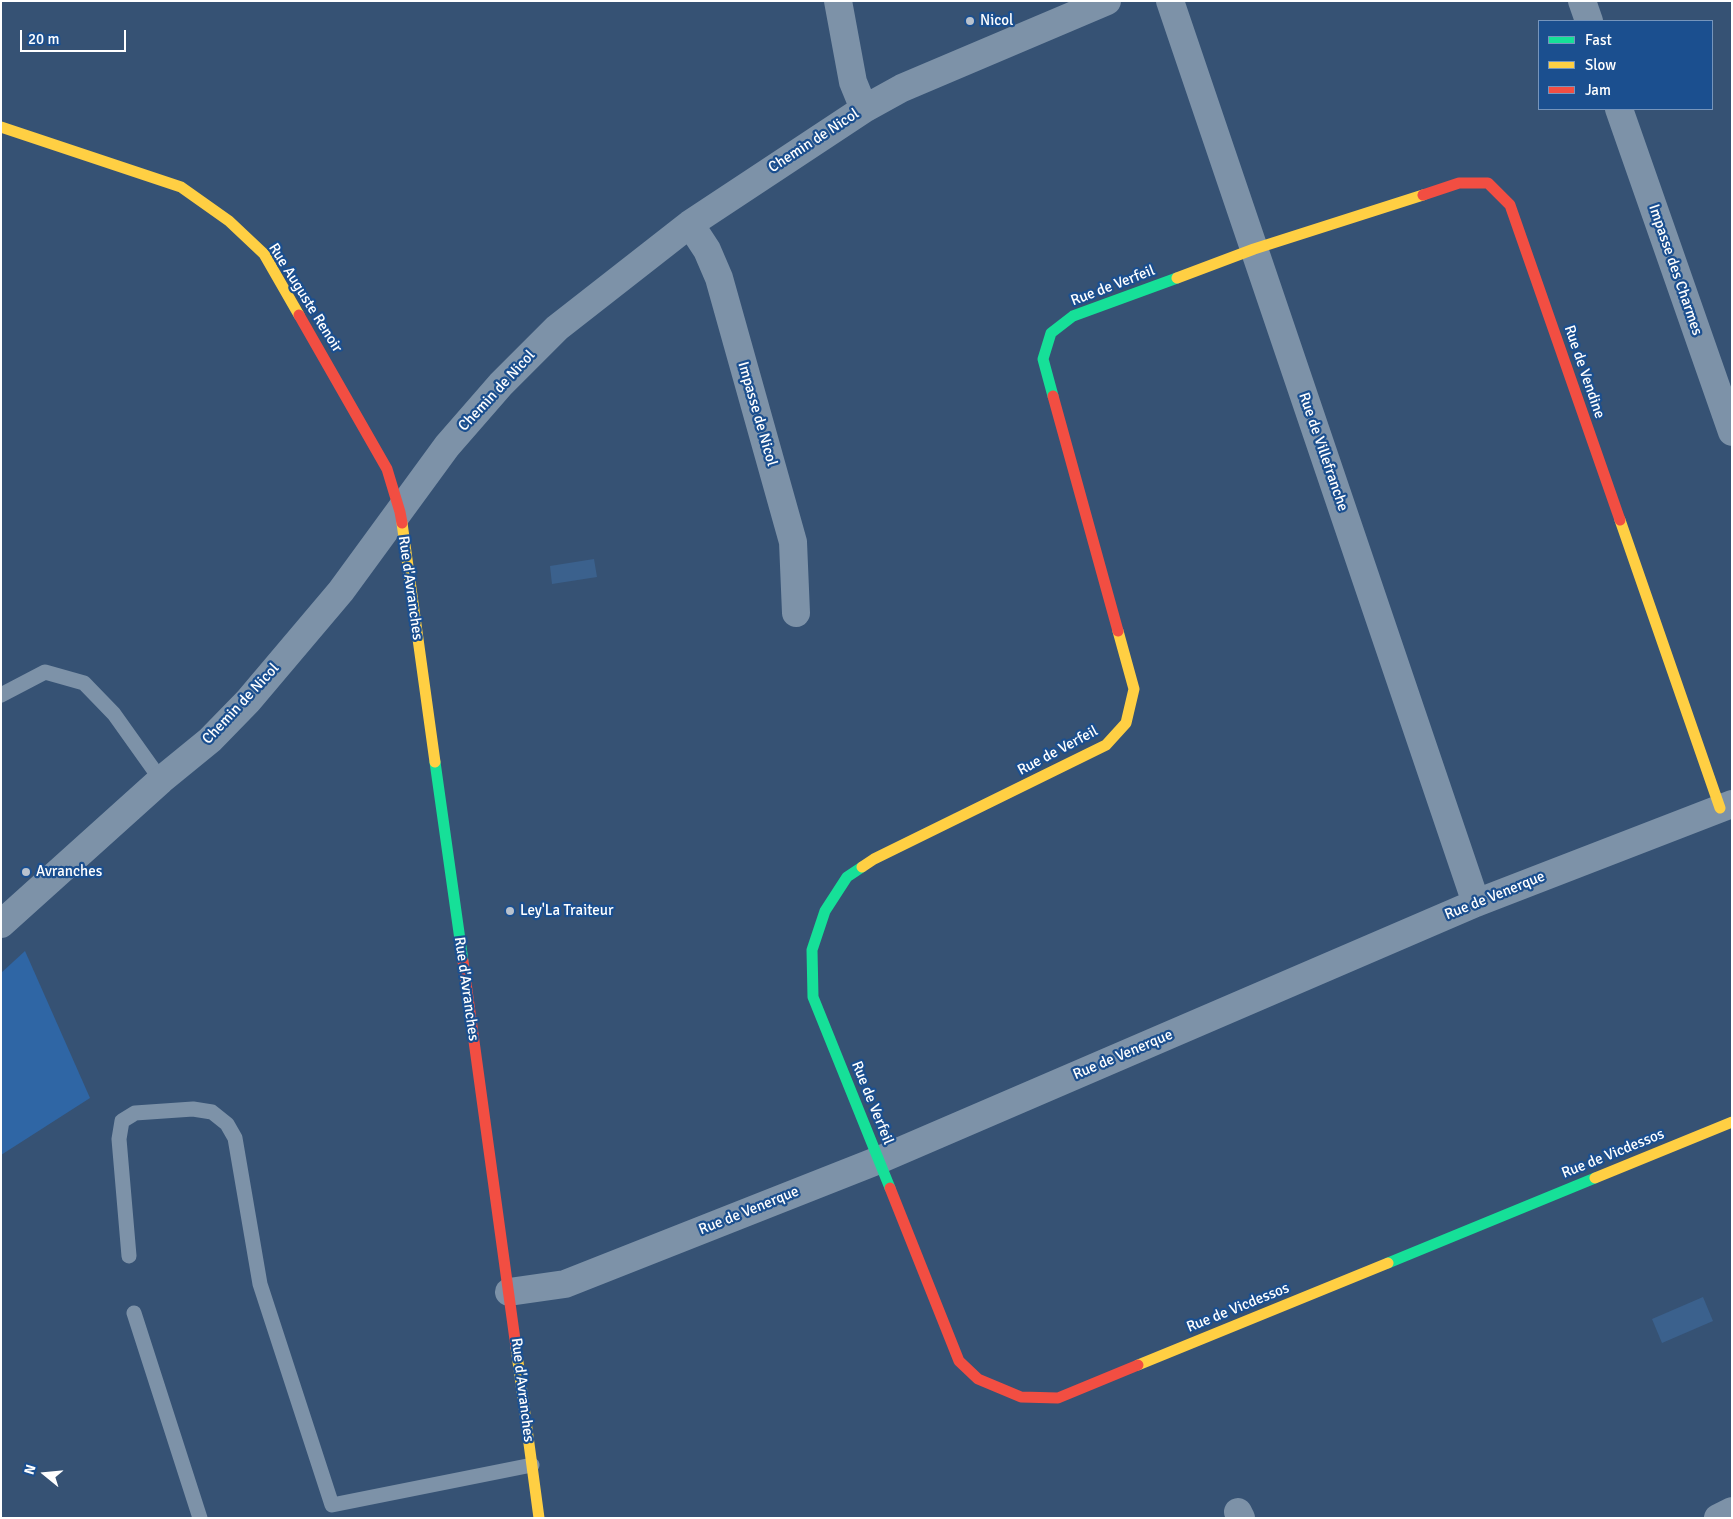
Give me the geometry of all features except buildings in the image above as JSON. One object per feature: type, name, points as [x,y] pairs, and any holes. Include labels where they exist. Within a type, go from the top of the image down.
[{"type":"street","points":[[838,1],[853,82],[864,109]]},
{"type":"street","name":"Chemin de Nicol","points":[[1,924],[161,780],[210,740],[248,701],[324,612],[400,512],[447,446],[502,384],[557,328],[690,224],[864,109],[902,88],[1108,1]]},
{"type":"street","name":"Rue de Villefranche","points":[[1170,1],[1476,903]]},
{"type":"street","points":[[1582,1],[1589,20]]},
{"type":"street","name":"Impasse des Charmes","points":[[1619,110],[1732,432]]},
{"type":"street","name":"Rue Auguste Renoir","points":[[1,127],[181,188],[229,221],[264,254],[388,469],[400,512]]},
{"type":"street","name":"Rue de Vendine","points":[[1254,249],[1459,183],[1488,183],[1510,205],[1726,806]]},
{"type":"street","name":"Impasse de Nicol","points":[[690,224],[706,250],[719,278],[793,542],[796,613]]},
{"type":"street","name":"Rue de Verfeil","points":[[879,1160],[813,997],[812,950],[824,911],[847,877],[874,859],[1106,745],[1126,724],[1134,690],[1043,359],[1051,333],[1073,316],[1254,249]]},
{"type":"street","name":"Rue d'Avranches","points":[[400,512],[539,1518]]},
{"type":"street","name":"Rue de Venerque","points":[[509,1292],[565,1284],[879,1160],[1476,903],[1726,806]]},
{"type":"street","name":"Rue de Vicdessos","points":[[879,1160],[959,1361],[978,1379],[1021,1397],[1058,1398],[1732,1122]]},
{"type":"street","points":[[1718,1518],[1732,1511]]},
{"type":"lane","points":[[1,695],[45,672],[84,683],[114,714],[161,780]]},
{"type":"lane","points":[[129,1256],[119,1139],[122,1120],[135,1113],[193,1109],[212,1112],[228,1124],[235,1138],[260,1284],[334,1512],[532,1465]]},
{"type":"lane","points":[[134,1314],[200,1518]]},
{"type":"shaded area","points":[[594,559],[597,577],[552,584],[550,566]]},
{"type":"shaded area","points":[[25,951],[90,1098],[1,1155],[1,973]]},
{"type":"shaded area","points":[[1703,1297],[1713,1321],[1662,1343],[1652,1319]]},
{"type":"traffic: fast","points":[[1053,396],[1043,359],[1051,333],[1073,316],[1177,278]]},
{"type":"traffic: fast","points":[[435,762],[463,961]]},
{"type":"traffic: fast","points":[[862,867],[847,877],[825,911],[812,950],[813,997],[890,1188]]},
{"type":"traffic: fast","points":[[1388,1263],[1595,1178]]},
{"type":"traffic: slow","points":[[1,127],[181,187],[229,221],[264,254],[299,315]]},
{"type":"traffic: slow","points":[[1177,278],[1254,249],[1423,195]]},
{"type":"traffic: slow","points":[[1620,520],[1720,808]]},
{"type":"traffic: slow","points":[[402,523],[435,762]]},
{"type":"traffic: slow","points":[[862,867],[874,859],[1106,745],[1126,723],[1134,689],[1118,631]]},
{"type":"traffic: slow","points":[[1595,1178],[1732,1122]]},
{"type":"traffic: slow","points":[[1138,1365],[1388,1263]]},
{"type":"traffic: slow","points":[[516,1347],[539,1518]]},
{"type":"traffic: jam","points":[[1423,195],[1459,183],[1488,183],[1510,205],[1620,520]]},
{"type":"traffic: jam","points":[[299,315],[387,469],[402,523]]},
{"type":"traffic: jam","points":[[1053,396],[1118,631]]},
{"type":"traffic: jam","points":[[463,961],[516,1347]]},
{"type":"traffic: jam","points":[[890,1188],[959,1361],[978,1379],[1021,1397],[1058,1398],[1138,1365]]},
{"type":"place","name":"Nicol","points":[[970,21]]},
{"type":"place","name":"Avranches","points":[[26,872]]},
{"type":"place","name":"Ley'La Traiteur","points":[[510,911]]}]
